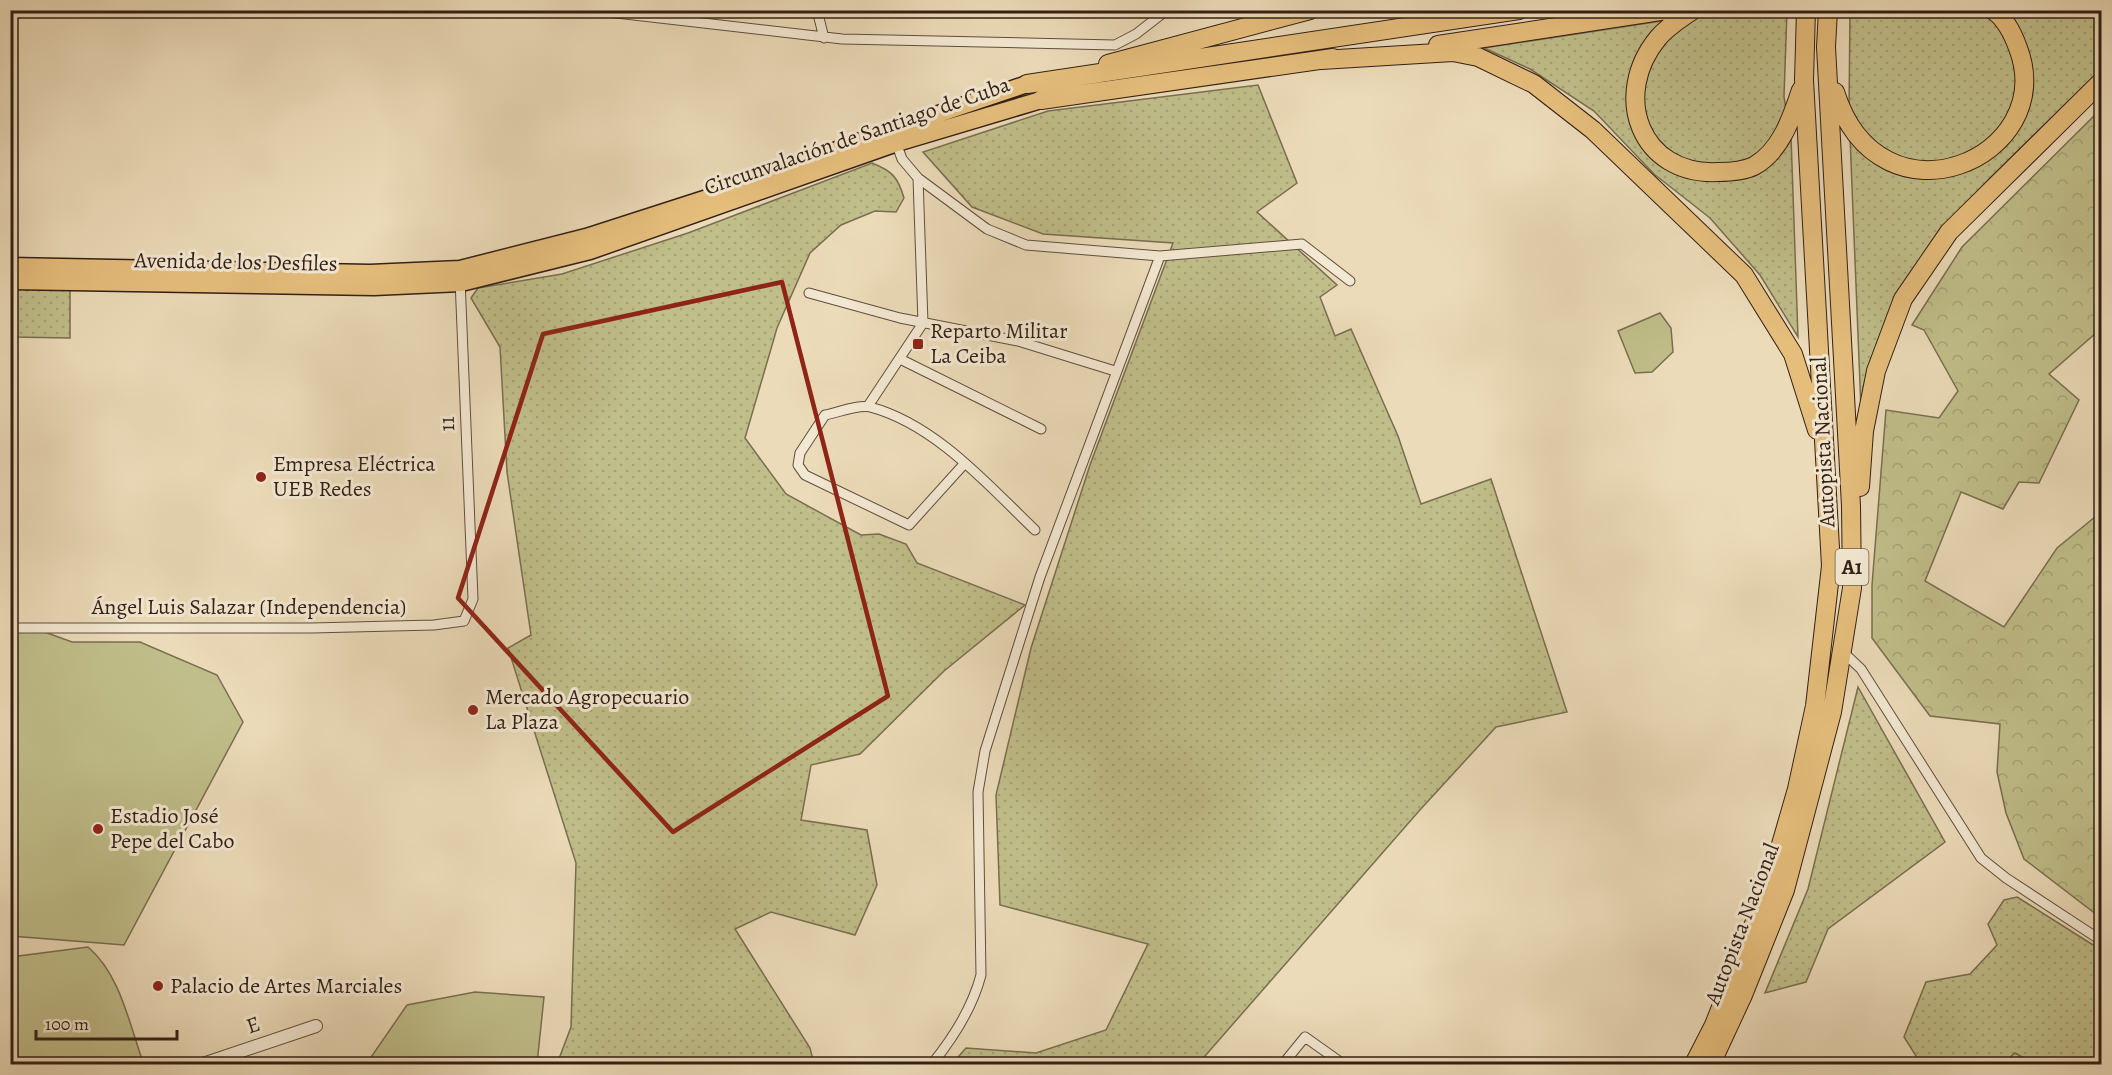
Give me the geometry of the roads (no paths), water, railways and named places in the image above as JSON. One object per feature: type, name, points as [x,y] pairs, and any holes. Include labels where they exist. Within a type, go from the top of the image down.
[{"type":"highway","points":[[1028,84],[1310,10]]},
{"type":"highway","name":"Circunvalación de Santiago de Cuba","points":[[460,276],[590,251],[1028,84],[1519,10]]},
{"type":"highway","name":"Circunvalación de Santiago de Cuba","points":[[894,136],[1041,100],[1667,10]]},
{"type":"highway","points":[[1693,10],[1669,25],[1656,41],[1638,74],[1634,94],[1637,115],[1644,136],[1659,155],[1676,166],[1701,173],[1732,171],[1754,166],[1774,147],[1791,123],[1804,80]]},
{"type":"highway","name":"Autopista Nacional","points":[[1694,1065],[1714,1025],[1769,886],[1797,789],[1813,716],[1831,566],[1804,80],[1806,10]]},
{"type":"highway","name":"Autopista Nacional","points":[[1711,1065],[1743,995],[1785,890],[1816,778],[1843,652],[1852,588],[1851,506],[1826,46],[1828,10]]},
{"type":"highway","points":[[1826,46],[1832,83],[1841,113],[1861,141],[1883,159],[1909,169],[1951,168],[1981,156],[2005,133],[2017,111],[2023,87],[2022,58],[2012,33],[1993,10]]},
{"type":"highway","points":[[1321,60],[1453,52],[1478,57],[1534,84],[1593,130],[1744,275],[1793,354],[1826,464]]},
{"type":"highway","points":[[1852,588],[1864,431],[1876,371],[1903,299],[1949,232],[2102,81]]},
{"type":"highway","name":"Avenida de los Desfiles","points":[[10,266],[374,287],[460,276]]},
{"type":"highway","name":"Avenida de los Desfiles","points":[[10,281],[231,277]]},
{"type":"street","points":[[590,10],[824,38],[1115,45],[1136,34],[1167,10]]},
{"type":"street","points":[[817,10],[824,38]]},
{"type":"street","points":[[1118,61],[1136,34]]},
{"type":"street","points":[[894,136],[902,159],[918,178],[987,229],[1026,245],[1160,256],[1302,244],[1350,281]]},
{"type":"street","points":[[868,406],[923,323],[918,178]]},
{"type":"street","points":[[932,1065],[952,1038],[974,999],[981,975],[978,792],[985,751],[1032,599],[1115,371],[1160,256]]},
{"type":"street","name":"11","points":[[460,276],[473,599]]},
{"type":"street","points":[[809,293],[923,323],[1018,341],[1115,371]]},
{"type":"street","points":[[900,359],[1041,429]]},
{"type":"street","points":[[965,463],[909,525],[805,475],[798,465],[800,453],[825,415],[868,406],[913,426],[965,463],[1035,530]]},
{"type":"street","name":"Ángel Luis Salazar (Independencia)","points":[[10,628],[312,628],[434,625],[464,621],[473,599]]},
{"type":"street","points":[[1843,652],[1861,669],[1981,858],[2006,878],[2102,941]]},
{"type":"street","name":"E","points":[[203,1065],[316,1026]]},
{"type":"street","points":[[1283,1065],[1305,1036],[1343,1065]]},
{"type":"place","name":"Reparto Militar La Ceiba","points":[[918,344]]},
{"type":"place","name":"Empresa Eléctrica UEB Redes","points":[[261,477]]},
{"type":"place","name":"Mercado Agropecuario La Plaza","points":[[473,710]]},
{"type":"place","name":"Estadio José Pepe del Cabo","points":[[98,829]]},
{"type":"place","name":"Palacio de Artes Marciales","points":[[158,986]]}]
